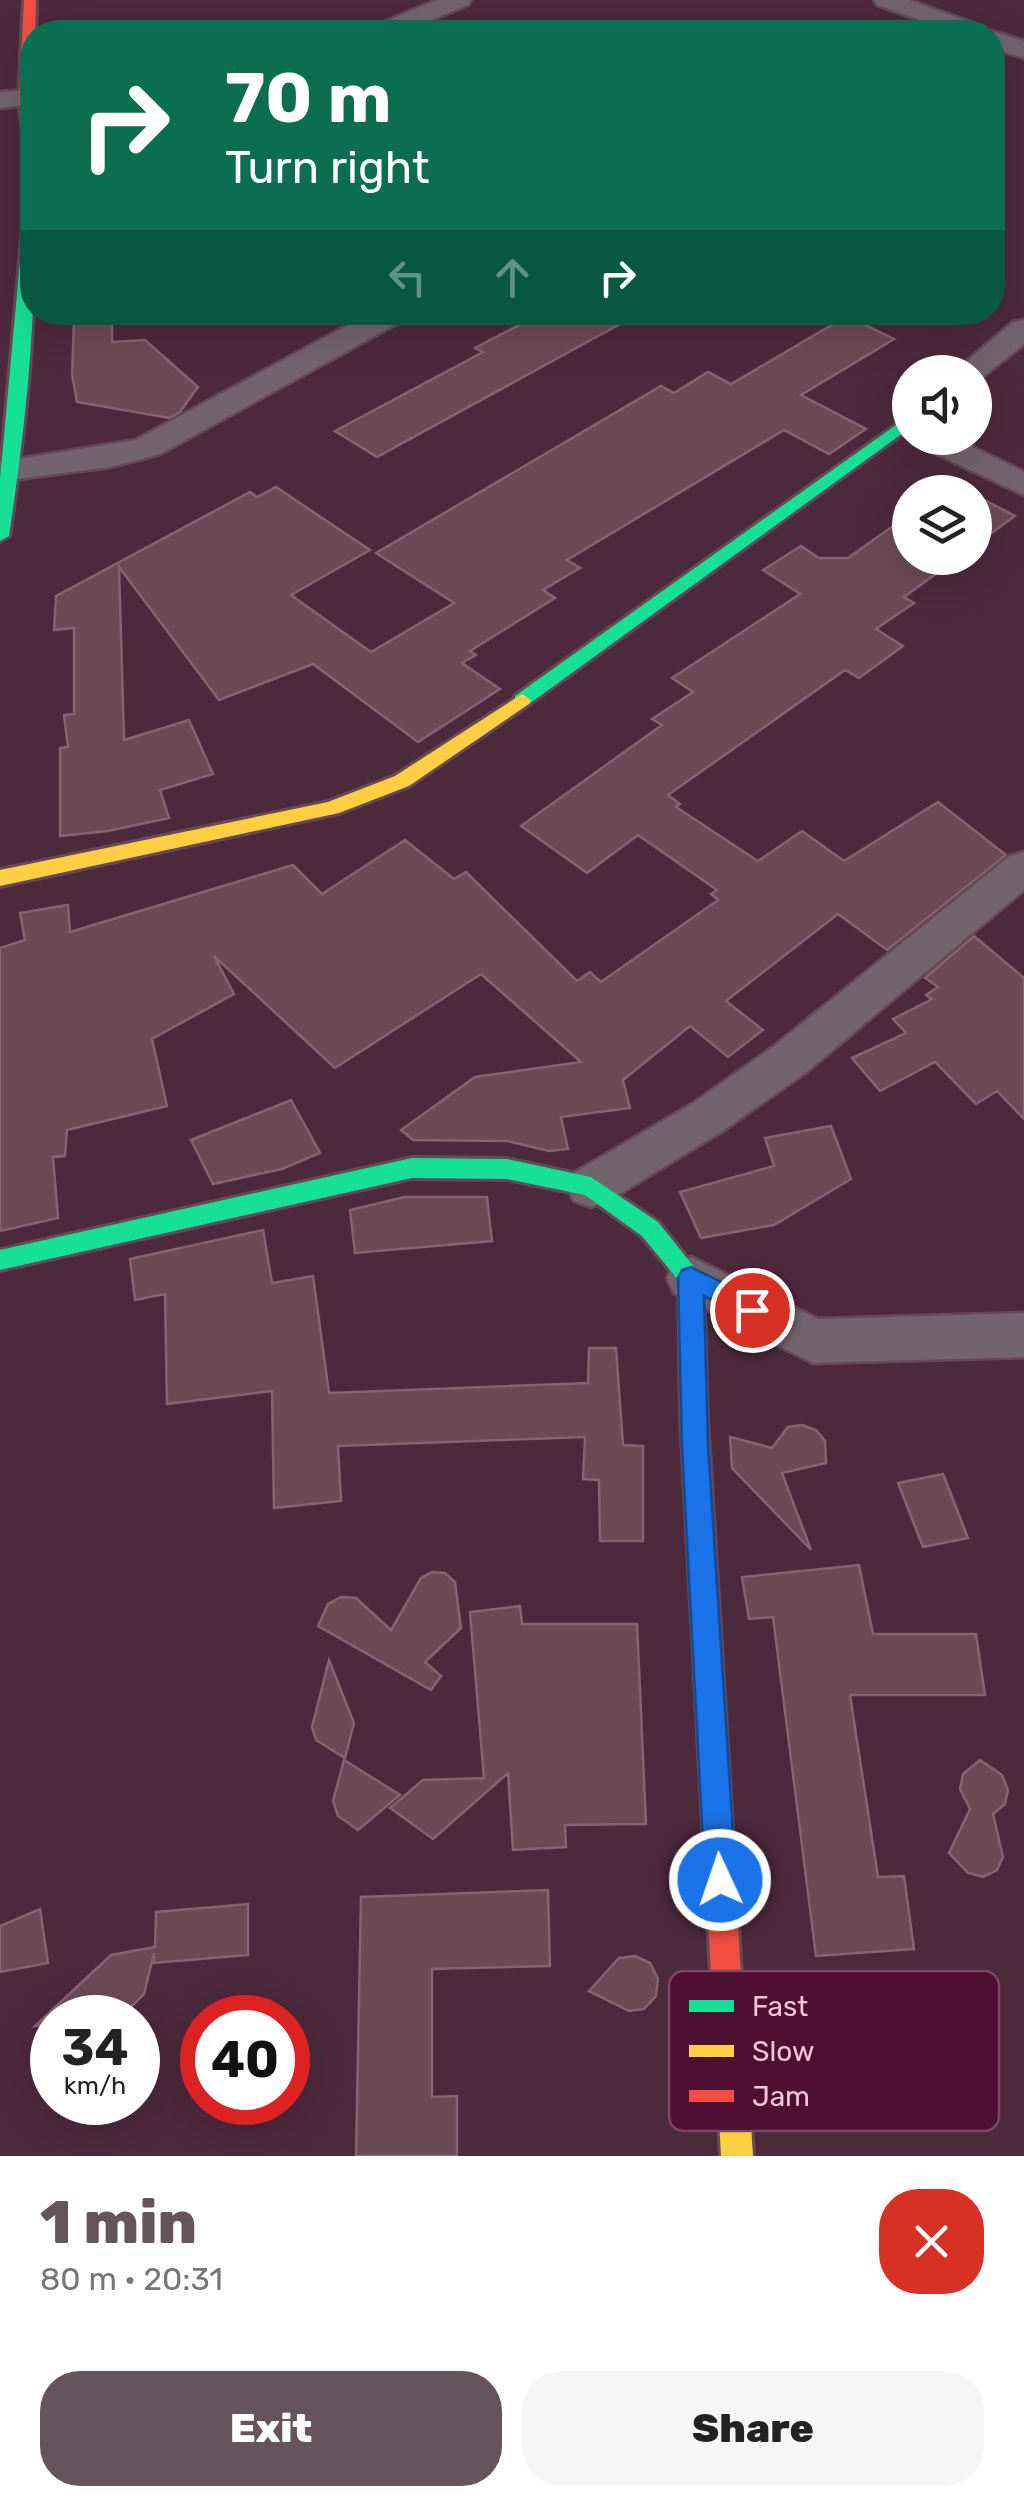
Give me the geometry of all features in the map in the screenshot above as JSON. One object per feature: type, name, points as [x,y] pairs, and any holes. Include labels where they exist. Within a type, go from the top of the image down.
[{"type":"street","points":[[411,20],[460,0]]},
{"type":"street","points":[[886,0],[940,20]]},
{"type":"street","points":[[921,20],[928,16]]},
{"type":"street","points":[[13,99],[20,58]]},
{"type":"street","points":[[0,536],[10,470],[8,369],[20,288]]},
{"type":"street","points":[[10,470],[110,457],[148,447],[372,325]]},
{"type":"street","points":[[991,355],[1024,329]]},
{"type":"street","points":[[0,878],[332,808],[402,781],[463,744],[892,442]]},
{"type":"street","points":[[967,455],[1024,485]]},
{"type":"street","points":[[590,1187],[708,1118],[789,1060],[1024,867]]},
{"type":"street","points":[[0,1260],[412,1168],[507,1169],[590,1187],[650,1229],[691,1278],[814,1342],[1024,1335]]},
{"type":"street","points":[[691,1278],[695,1445],[726,1971]]},
{"type":"street","points":[[736,2131],[737,2156]]},
{"type":"building","points":[[74,325],[112,325],[112,342],[145,340],[198,387],[180,412],[169,418],[77,402],[72,374]]},
{"type":"building","points":[[519,325],[618,325],[377,457],[335,431],[483,352],[475,348]]},
{"type":"building","points":[[832,325],[865,325],[894,339],[801,395],[866,429],[829,454],[784,430],[567,560],[580,568],[543,590],[555,598],[470,651],[476,655],[462,663],[500,689],[418,742],[313,664],[219,700],[119,567],[124,740],[189,720],[213,774],[160,790],[169,818],[60,836],[60,748],[68,747],[64,715],[74,714],[74,628],[54,630],[56,596],[250,492],[257,497],[276,487],[370,550],[291,595],[371,652],[454,603],[376,553],[661,386],[674,393],[708,372],[731,384]]},
{"type":"building","points":[[992,504],[1015,516],[992,533]]},
{"type":"building","points":[[892,527],[892,575],[934,575],[904,597],[914,603],[876,629],[903,646],[859,678],[845,670],[668,795],[680,804],[676,807],[758,861],[802,831],[844,861],[938,802],[1006,855],[887,950],[838,914],[726,1001],[763,1030],[728,1057],[690,1026],[623,1080],[630,1108],[561,1117],[568,1149],[549,1151],[507,1141],[413,1140],[401,1130],[475,1077],[581,1062],[481,974],[335,1068],[214,956],[234,994],[152,1039],[167,1106],[67,1130],[65,1156],[53,1157],[58,1218],[0,1231],[0,948],[25,940],[20,913],[68,905],[70,932],[293,865],[322,894],[405,840],[454,879],[466,872],[577,981],[590,972],[601,982],[718,900],[711,894],[717,890],[638,835],[587,873],[521,826],[662,725],[652,719],[693,692],[672,678],[800,594],[763,570],[801,546],[819,558],[848,558]]},
{"type":"building","points":[[974,936],[1024,978],[1024,1119],[997,1091],[976,1104],[935,1062],[880,1091],[852,1058],[906,1033],[893,1019],[932,999],[926,995],[938,987],[925,978]]},
{"type":"building","points":[[291,1100],[320,1153],[282,1169],[213,1184],[191,1140]]},
{"type":"building","points":[[831,1126],[851,1179],[774,1225],[701,1238],[680,1192],[774,1166],[765,1138]]},
{"type":"building","points":[[405,1197],[487,1197],[492,1241],[355,1253],[350,1210]]},
{"type":"building","points":[[263,1230],[272,1283],[313,1276],[329,1393],[588,1383],[589,1348],[616,1348],[623,1445],[643,1446],[643,1541],[600,1541],[599,1480],[583,1479],[585,1437],[338,1446],[341,1501],[274,1508],[272,1391],[167,1404],[165,1294],[135,1300],[130,1259]]},
{"type":"building","points":[[802,1425],[816,1430],[825,1441],[826,1463],[782,1473],[811,1550],[732,1468],[730,1437],[772,1448],[788,1427]]},
{"type":"building","points":[[943,1474],[968,1538],[923,1547],[898,1483]]},
{"type":"building","points":[[859,1565],[873,1634],[976,1634],[985,1695],[850,1695],[878,1877],[904,1876],[914,1949],[816,1956],[773,1617],[749,1619],[742,1577]]},
{"type":"building","points":[[432,1572],[445,1573],[455,1582],[461,1628],[425,1662],[441,1676],[431,1690],[318,1626],[328,1604],[341,1597],[356,1598],[391,1630],[421,1578]]},
{"type":"building","points":[[520,1606],[522,1624],[637,1624],[646,1824],[565,1825],[566,1847],[513,1850],[508,1773],[433,1839],[390,1808],[423,1780],[484,1778],[470,1612]]},
{"type":"building","points":[[329,1660],[354,1723],[345,1758],[316,1740],[312,1727]]},
{"type":"building","points":[[344,1760],[400,1795],[358,1830],[338,1816],[333,1801]]},
{"type":"building","points":[[980,1760],[1002,1775],[1008,1790],[1005,1804],[993,1814],[1003,1857],[997,1870],[983,1877],[968,1873],[949,1853],[970,1809],[960,1789],[963,1774]]},
{"type":"building","points":[[548,1890],[550,1966],[432,1969],[432,2097],[457,2096],[457,2156],[356,2156],[361,1897]]},
{"type":"building","points":[[248,1904],[248,1955],[154,1963],[154,1953],[143,1995],[68,1995],[111,1955],[155,1947],[156,1912]]},
{"type":"building","points":[[40,1909],[48,1963],[0,1972],[0,1926]]},
{"type":"building","points":[[635,1956],[650,1963],[658,1979],[656,1996],[644,2009],[629,2011],[589,1991],[619,1958]]},
{"type":"traffic: fast","points":[[0,536],[10,470],[22,325]]},
{"type":"traffic: fast","points":[[522,700],[892,433]]},
{"type":"traffic: fast","points":[[0,1260],[412,1168],[507,1169],[591,1187],[650,1229],[691,1278],[694,1418]]},
{"type":"traffic: slow","points":[[0,878],[332,808],[402,781],[522,700]]},
{"type":"traffic: slow","points":[[735,2131],[737,2156]]},
{"type":"traffic: jam","points":[[29,20],[30,0]]},
{"type":"traffic: jam","points":[[694,1418],[726,1971]]},
{"type":"route","points":[[720,1880],[695,1445],[691,1278],[752,1310]]}]
